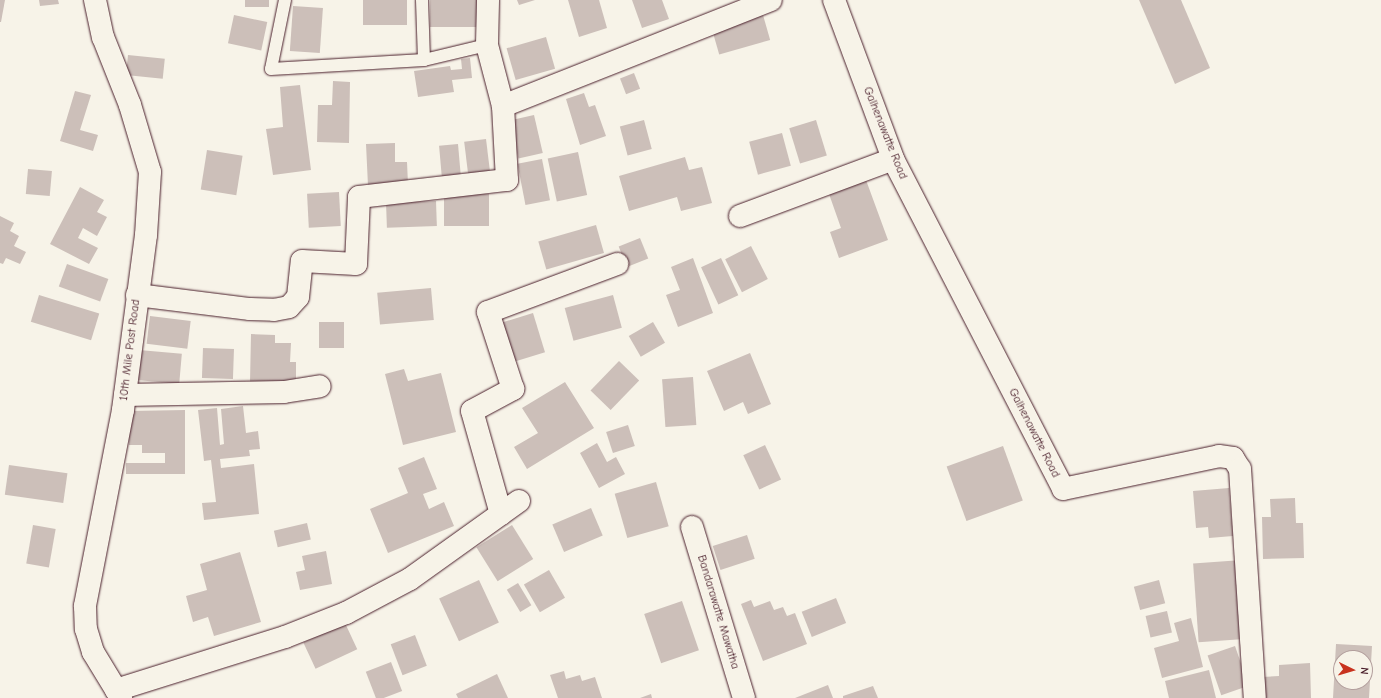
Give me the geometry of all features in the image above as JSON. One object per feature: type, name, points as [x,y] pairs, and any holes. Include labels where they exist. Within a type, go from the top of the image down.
[{"type":"street","name":"10th Mile Post Road","points":[[95,0],[103,37],[130,105],[150,172],[125,395],[85,606],[86,629],[94,652],[119,694]]},
{"type":"street","points":[[137,296],[250,309],[274,310],[289,307],[298,298],[302,261],[356,264],[359,197],[507,180],[503,106],[487,45],[488,0]]},
{"type":"street","points":[[503,106],[770,0]]},
{"type":"street","name":"Galhenawatte Road","points":[[834,0],[893,159],[1063,489],[1219,456],[1233,458],[1240,469],[1255,698]]},
{"type":"street","points":[[740,216],[893,159]]},
{"type":"street","points":[[501,514],[472,410],[513,389],[488,312],[617,264]]},
{"type":"street","points":[[125,395],[284,392],[320,386]]},
{"type":"street","points":[[119,694],[285,637],[346,613],[410,579],[519,501]]},
{"type":"street","name":"Bandarawatte Mawatha","points":[[692,527],[744,698]]},
{"type":"lane","points":[[285,0],[271,69],[424,60],[487,45]]},
{"type":"lane","points":[[422,0],[424,60]]},
{"type":"building","points":[[0,0],[5,0],[1,22],[0,22]]},
{"type":"building","points":[[39,0],[58,0],[59,4],[40,6]]},
{"type":"building","points":[[245,0],[269,0],[269,7],[245,7]]},
{"type":"building","points":[[363,0],[407,0],[407,25],[363,25]]},
{"type":"building","points":[[430,0],[478,0],[478,27],[430,27]]},
{"type":"building","points":[[517,0],[535,0],[519,5]]},
{"type":"building","points":[[568,0],[599,0],[607,28],[579,37]]},
{"type":"building","points":[[632,0],[662,0],[669,19],[642,28]]},
{"type":"building","points":[[1139,0],[1181,0],[1210,68],[1175,84]]},
{"type":"building","points":[[293,6],[323,8],[320,53],[290,51]]},
{"type":"building","points":[[234,15],[267,22],[261,50],[228,43]]},
{"type":"building","points":[[763,15],[770,40],[719,55],[712,30]]},
{"type":"building","points":[[546,37],[555,69],[516,80],[507,48]]},
{"type":"building","points":[[128,55],[165,59],[163,79],[126,75]]},
{"type":"building","points":[[470,58],[472,78],[452,80],[454,92],[418,97],[414,71],[450,66],[451,70],[462,69],[461,59]]},
{"type":"building","points":[[634,73],[640,89],[626,94],[620,78]]},
{"type":"building","points":[[333,81],[350,82],[349,143],[317,142],[318,105],[332,105]]},
{"type":"building","points":[[300,85],[311,170],[273,175],[266,129],[283,127],[280,87]]},
{"type":"building","points":[[75,91],[91,95],[80,130],[98,135],[93,151],[60,141]]},
{"type":"building","points":[[584,93],[589,107],[595,105],[606,136],[580,145],[566,99]]},
{"type":"building","points":[[534,115],[543,153],[518,159],[510,121]]},
{"type":"building","points":[[644,120],[652,149],[628,155],[620,126]]},
{"type":"building","points":[[816,120],[827,155],[800,164],[789,128]]},
{"type":"building","points":[[782,133],[791,166],[758,175],[749,142]]},
{"type":"building","points":[[486,139],[490,174],[468,176],[464,142]]},
{"type":"building","points":[[395,143],[395,162],[407,162],[408,184],[368,186],[366,144]]},
{"type":"building","points":[[458,144],[461,177],[442,179],[439,146]]},
{"type":"building","points":[[207,150],[243,156],[236,195],[201,190]]},
{"type":"building","points":[[578,152],[587,195],[557,201],[548,158]]},
{"type":"building","points":[[685,157],[689,170],[702,167],[712,203],[681,211],[677,197],[629,211],[619,176]]},
{"type":"building","points":[[542,159],[550,200],[525,205],[517,164]]},
{"type":"building","points":[[28,169],[52,171],[50,196],[26,194]]},
{"type":"building","points":[[866,180],[888,240],[839,258],[830,232],[841,228],[829,194]]},
{"type":"building","points":[[80,187],[104,200],[97,212],[107,217],[97,236],[83,228],[78,238],[98,248],[89,264],[50,244]]},
{"type":"building","points":[[339,192],[341,226],[309,228],[307,194]]},
{"type":"building","points":[[444,194],[489,194],[489,226],[444,226]]},
{"type":"building","points":[[436,201],[437,226],[387,228],[386,203]]},
{"type":"building","points":[[0,216],[14,223],[10,231],[19,236],[14,246],[26,252],[20,264],[6,258],[3,264],[0,263]]},
{"type":"building","points":[[596,225],[604,253],[546,269],[538,242]]},
{"type":"building","points":[[640,238],[648,258],[627,267],[619,247]]},
{"type":"building","points":[[751,246],[768,279],[742,292],[725,259]]},
{"type":"building","points":[[693,258],[713,313],[678,327],[666,295],[680,290],[671,267]]},
{"type":"building","points":[[721,258],[738,295],[718,304],[701,267]]},
{"type":"building","points":[[67,264],[108,279],[100,302],[59,287]]},
{"type":"building","points":[[431,288],[434,320],[380,325],[377,293]]},
{"type":"building","points":[[39,295],[99,313],[91,340],[31,322]]},
{"type":"building","points":[[613,295],[622,328],[574,341],[565,308]]},
{"type":"building","points":[[533,313],[545,352],[512,362],[500,323]]},
{"type":"building","points":[[150,316],[191,321],[187,349],[147,344]]},
{"type":"building","points":[[319,322],[344,322],[344,348],[319,348]]},
{"type":"building","points":[[653,322],[665,343],[641,357],[629,336]]},
{"type":"building","points":[[251,334],[275,335],[275,343],[291,343],[290,362],[296,362],[296,383],[250,382]]},
{"type":"building","points":[[203,348],[234,349],[233,379],[202,378]]},
{"type":"building","points":[[139,350],[182,354],[179,384],[136,380]]},
{"type":"building","points":[[750,353],[771,404],[748,414],[743,402],[724,411],[707,371]]},
{"type":"building","points":[[619,361],[639,380],[611,410],[591,390]]},
{"type":"building","points":[[404,369],[408,381],[441,373],[456,432],[403,445],[385,374]]},
{"type":"building","points":[[693,377],[696,425],[665,427],[662,379]]},
{"type":"building","points":[[565,382],[594,428],[527,469],[514,447],[538,433],[522,408]]},
{"type":"building","points":[[243,406],[246,433],[258,431],[260,449],[249,450],[250,456],[220,459],[221,468],[254,464],[259,514],[204,520],[202,503],[216,502],[211,460],[204,461],[198,410],[217,408],[220,445],[224,444],[221,409]]},
{"type":"building","points":[[185,410],[185,474],[126,474],[126,463],[165,463],[165,453],[142,453],[142,445],[129,445],[129,411]]},
{"type":"building","points":[[628,425],[635,446],[613,453],[606,432]]},
{"type":"building","points":[[597,443],[607,462],[616,457],[625,474],[599,488],[580,453]]},
{"type":"building","points":[[765,445],[781,479],[759,490],[743,455]]},
{"type":"building","points":[[1003,446],[1023,501],[966,521],[947,467]]},
{"type":"building","points":[[424,457],[437,489],[423,494],[429,509],[444,502],[454,526],[388,553],[370,509],[408,493],[398,468]]},
{"type":"building","points":[[9,465],[67,473],[63,503],[5,495]]},
{"type":"building","points":[[656,482],[669,526],[627,538],[615,494]]},
{"type":"building","points":[[1229,488],[1233,536],[1209,538],[1208,527],[1196,528],[1193,491]]},
{"type":"building","points":[[1295,498],[1296,523],[1303,523],[1304,558],[1263,559],[1262,517],[1271,517],[1270,499]]},
{"type":"building","points":[[591,508],[603,536],[564,552],[552,524]]},
{"type":"building","points":[[307,523],[311,540],[278,547],[274,531]]},
{"type":"building","points":[[33,525],[56,529],[49,567],[26,563]]},
{"type":"building","points":[[512,525],[533,559],[498,581],[476,547]]},
{"type":"building","points":[[747,535],[755,559],[720,570],[713,546]]},
{"type":"building","points":[[326,551],[332,584],[300,590],[296,572],[305,570],[302,556]]},
{"type":"building","points":[[240,552],[261,622],[214,636],[208,617],[193,622],[186,596],[207,590],[200,564]]},
{"type":"building","points":[[1242,560],[1248,639],[1199,642],[1193,563]]},
{"type":"building","points":[[549,570],[565,598],[540,612],[524,584]]},
{"type":"building","points":[[479,580],[499,623],[459,641],[439,599]]},
{"type":"building","points":[[1159,580],[1165,603],[1140,610],[1134,587]]},
{"type":"building","points":[[518,583],[531,605],[520,612],[507,590]]},
{"type":"building","points":[[836,598],[846,623],[812,637],[802,612]]},
{"type":"building","points":[[751,600],[754,607],[770,601],[774,610],[783,607],[787,616],[795,613],[807,644],[763,661],[741,604]]},
{"type":"building","points":[[682,601],[699,650],[661,663],[644,614]]},
{"type":"building","points":[[1167,611],[1172,632],[1151,637],[1146,616]]},
{"type":"building","points":[[1191,618],[1203,667],[1162,678],[1154,648],[1179,641],[1174,623]]},
{"type":"building","points":[[345,623],[357,649],[316,669],[303,642]]},
{"type":"building","points":[[415,635],[427,666],[403,675],[391,644]]},
{"type":"building","points":[[1336,644],[1372,646],[1372,650],[1336,650]]},
{"type":"building","points":[[1235,646],[1249,686],[1221,695],[1208,655]]},
{"type":"building","points":[[391,662],[402,691],[384,698],[376,698],[366,672]]},
{"type":"building","points":[[1310,663],[1311,698],[1262,698],[1261,677],[1279,676],[1279,665]]},
{"type":"building","points":[[1209,670],[1216,698],[1169,698],[1165,681]]},
{"type":"building","points":[[564,671],[566,679],[580,675],[582,681],[595,677],[602,698],[558,698],[550,675]]},
{"type":"building","points":[[497,674],[508,698],[458,698],[456,694]]},
{"type":"building","points":[[828,685],[833,698],[795,698]]},
{"type":"building","points":[[873,686],[878,698],[843,698],[843,696]]},
{"type":"building","points":[[1333,690],[1369,690],[1369,698],[1333,698]]},
{"type":"building","points":[[651,694],[652,698],[640,698]]}]
